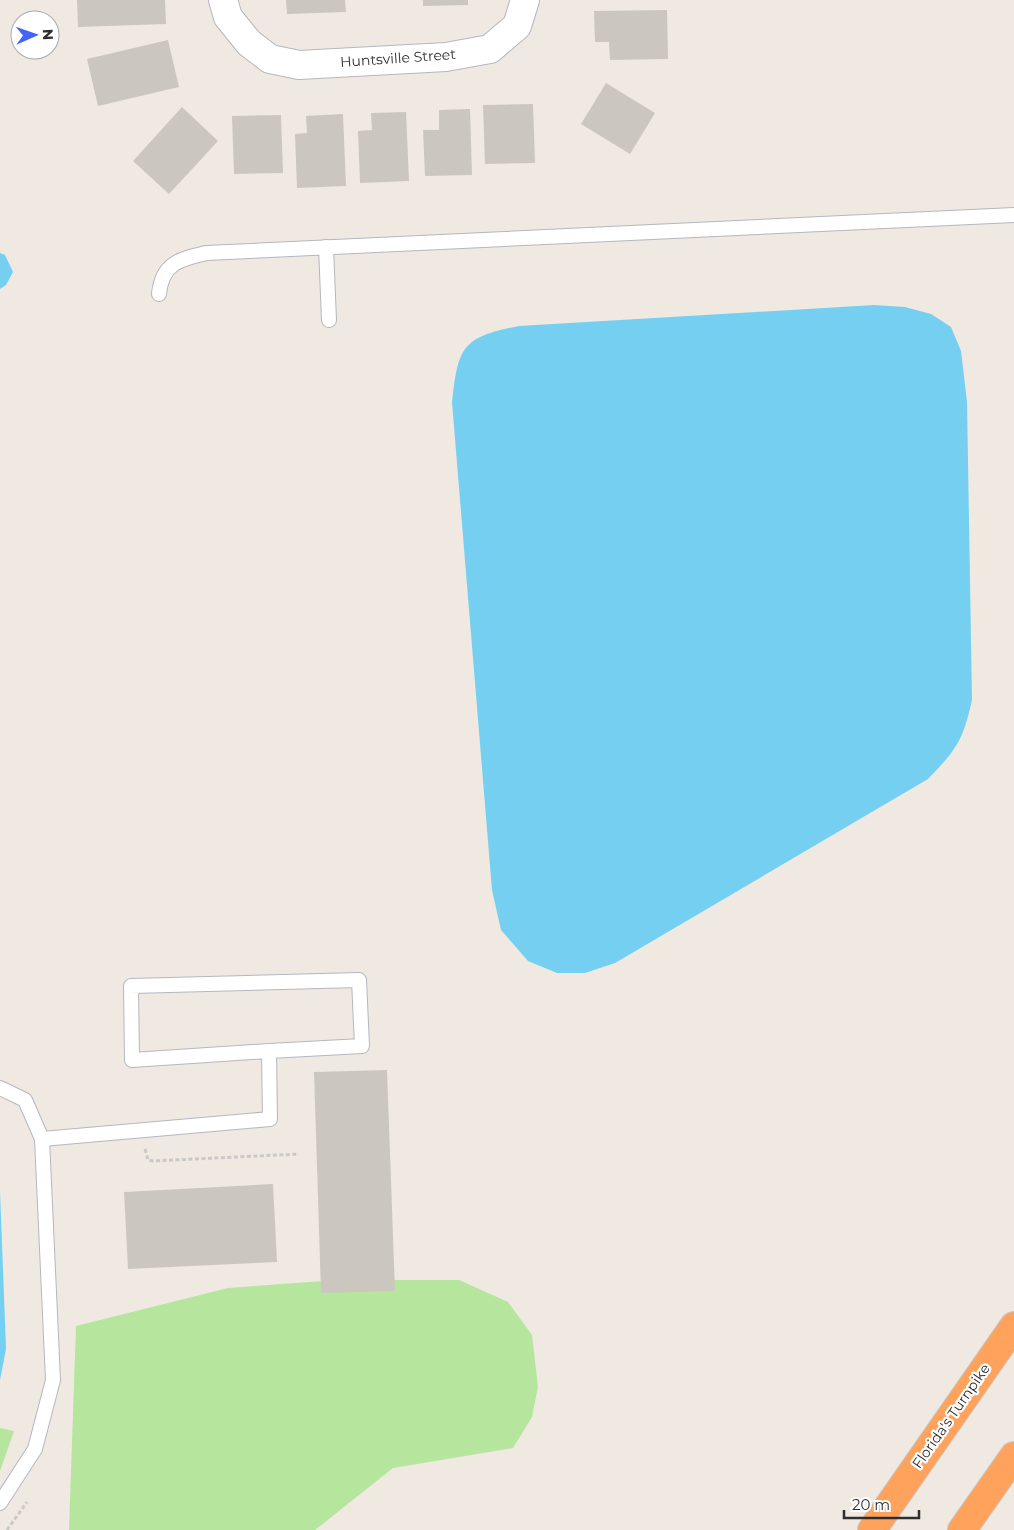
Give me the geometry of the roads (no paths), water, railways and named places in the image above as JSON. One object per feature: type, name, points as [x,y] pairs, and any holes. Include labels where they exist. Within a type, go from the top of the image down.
[{"type":"highway","name":"Florida's Turnpike","points":[[872,1530],[1014,1326]]},
{"type":"highway","points":[[962,1530],[1014,1456]]},
{"type":"street","name":"Huntsville Street","points":[[223,0],[228,17],[249,43],[270,59],[299,65],[446,57],[490,49],[517,26],[525,0]]},
{"type":"lane","points":[[159,294],[160,282],[167,270],[180,259],[206,253],[1014,215]]},
{"type":"lane","points":[[326,247],[329,320]]},
{"type":"lane","points":[[359,980],[362,1046],[269,1051],[132,1060],[131,986],[359,980]]},
{"type":"lane","points":[[42,1139],[270,1119],[269,1051]]},
{"type":"lane","points":[[0,1088],[25,1100],[42,1139],[52,1380],[35,1449],[0,1503]]},
{"type":"water","points":[[0,253],[5,255],[13,272],[6,285],[0,289]]},
{"type":"water","points":[[874,305],[905,307],[931,314],[951,327],[961,351],[967,402],[972,700],[958,743],[946,760],[928,779],[615,963],[585,973],[557,973],[528,961],[501,930],[492,890],[452,402],[457,368],[461,357],[474,340],[500,330],[519,326]]},
{"type":"water","points":[[0,1191],[6,1349],[0,1380]]}]
